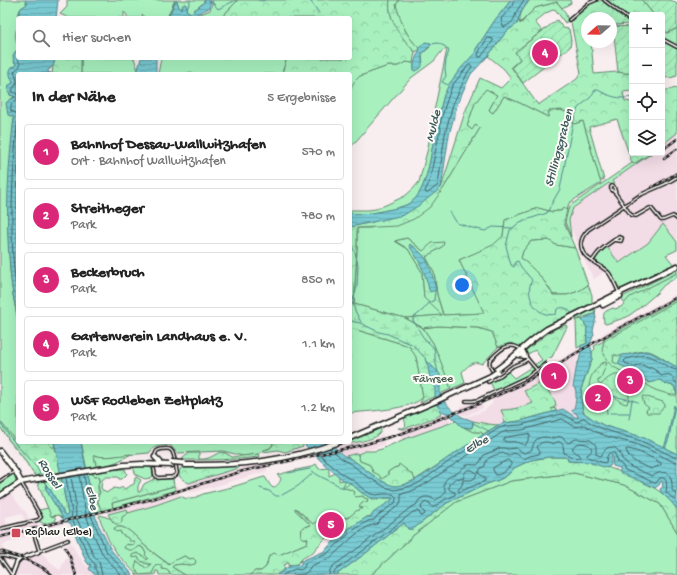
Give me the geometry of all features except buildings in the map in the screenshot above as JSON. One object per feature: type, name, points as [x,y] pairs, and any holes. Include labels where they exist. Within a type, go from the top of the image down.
[{"type":"main road","points":[[620,295],[627,290],[677,267]]},
{"type":"main road","points":[[352,436],[490,375],[522,353],[546,332],[677,267]]},
{"type":"main road","points":[[389,420],[433,401]]},
{"type":"main road","points":[[106,468],[123,462],[226,465],[282,457],[329,444]]},
{"type":"main road","points":[[0,451],[15,470],[22,482]]},
{"type":"main road","points":[[0,496],[22,482],[38,479],[124,465],[160,462],[171,464]]},
{"type":"street","points":[[569,20],[589,2],[596,0]]},
{"type":"street","points":[[604,0],[629,20]]},
{"type":"street","points":[[665,41],[677,47]]},
{"type":"street","points":[[620,295],[612,278],[607,272],[586,257],[581,242],[583,237],[588,230],[624,205],[640,195],[677,177]]},
{"type":"street","points":[[616,194],[633,216],[636,216],[650,208],[661,220],[673,216],[677,219]]},
{"type":"street","points":[[592,261],[599,251],[614,240]]},
{"type":"street","points":[[616,287],[622,290],[627,290]]},
{"type":"street","points":[[497,378],[489,363],[491,359],[507,346],[514,346],[537,370]]},
{"type":"street","points":[[488,382],[497,378],[513,366],[523,362],[522,353]]},
{"type":"street","points":[[466,401],[481,399],[527,377],[544,364],[553,380]]},
{"type":"street","points":[[158,450],[170,450],[173,454],[177,473],[172,478],[158,478],[155,475],[154,463],[155,452],[158,450]]},
{"type":"street","points":[[0,481],[15,470]]},
{"type":"street","points":[[0,529],[38,520],[41,516],[22,482]]},
{"type":"street","points":[[34,534],[39,552]]},
{"type":"street","points":[[12,575],[22,557],[39,552],[68,540]]},
{"type":"street","points":[[12,575],[0,557],[4,556],[19,560]]},
{"type":"shaded area","points":[[677,133],[677,242],[663,224],[648,243],[618,263],[607,247],[596,259],[598,263],[607,270],[594,279],[569,224],[573,208],[648,156],[665,156],[665,143]]},
{"type":"shaded area","points":[[677,294],[677,301],[604,341],[602,335],[604,333]]},
{"type":"shaded area","points":[[577,348],[579,350],[578,358],[576,360],[577,364],[573,387],[575,388],[576,392],[575,408],[578,418],[562,409],[498,425],[463,418],[484,411],[493,403],[491,395],[543,369],[546,370],[548,376],[551,374],[546,368]]},
{"type":"shaded area","points":[[481,401],[483,408],[467,415],[461,415],[457,410],[462,406]]},
{"type":"shaded area","points":[[447,414],[451,423],[402,440],[401,439],[399,431],[416,426]]},
{"type":"shaded area","points":[[382,434],[384,445],[346,456],[341,453],[339,448],[339,446],[343,444],[345,446],[376,439]]},
{"type":"shaded area","points":[[265,463],[267,471],[194,492],[189,492],[186,486],[187,483],[220,473]]},
{"type":"shaded area","points":[[178,486],[180,496],[117,519],[110,517],[106,508],[148,493]]},
{"type":"shaded area","points":[[10,492],[26,512],[29,520],[26,521],[24,519],[22,513],[5,517],[7,525],[0,527],[0,499]]},
{"type":"shaded area","points":[[62,520],[63,524],[30,532],[29,536],[3,544],[3,551],[19,556],[16,558],[0,553],[0,531],[36,523],[39,526]]},
{"type":"shaded area","points":[[71,543],[82,561],[95,575],[14,575],[19,562],[23,558],[38,554],[39,556],[41,555],[41,552],[54,566],[60,570],[68,555],[64,547]]},
{"type":"green space","points":[[0,0],[25,0],[27,5],[21,8],[19,11],[19,16],[16,16],[16,54],[14,62],[16,66],[12,67],[10,72],[13,83],[8,92],[10,95],[16,96],[12,98],[11,116],[14,117],[8,233],[10,270],[16,311],[16,444],[54,444],[68,515],[62,518],[59,515],[51,516],[55,517],[56,521],[44,524],[39,521],[43,517],[39,510],[48,508],[38,484],[38,477],[35,476],[0,427]]},
{"type":"green space","points":[[67,0],[175,0],[168,16],[143,16],[142,14],[142,16],[127,16],[124,12],[124,16],[64,16],[60,14],[67,7]]},
{"type":"green space","points":[[175,0],[205,0],[191,13],[186,10],[186,6],[181,9],[177,1],[168,16]]},
{"type":"green space","points":[[213,0],[238,0],[223,16],[197,16],[210,10]]},
{"type":"green space","points":[[238,0],[390,0],[393,22],[405,41],[415,52],[413,63],[406,62],[398,66],[388,66],[360,76],[352,86],[352,72],[282,72],[286,60],[352,60],[352,16],[223,16]]},
{"type":"green space","points":[[390,0],[399,0],[396,5],[402,24],[407,34],[420,49],[419,50],[415,52],[396,28],[391,15]]},
{"type":"green space","points":[[399,0],[510,0],[495,20],[476,49],[475,53],[455,76],[444,95],[436,125],[437,129],[435,132],[428,170],[425,181],[416,198],[404,206],[396,208],[378,212],[352,213],[352,210],[376,209],[405,196],[419,182],[428,148],[447,49],[442,51],[434,61],[411,78],[352,146],[352,86],[354,82],[360,76],[388,66],[398,66],[406,62],[414,63],[414,71],[423,62],[422,54],[430,47],[425,42],[419,48],[414,43],[402,23],[396,5]]},
{"type":"green space","points":[[530,0],[570,0],[571,3],[562,8],[557,2],[535,8],[520,23],[521,13]]},
{"type":"green space","points":[[603,0],[642,0],[652,12],[629,12],[629,24],[617,25],[617,12],[581,12],[581,48],[592,48],[594,74],[617,72],[629,74],[629,91],[623,92],[625,101],[629,102],[629,154],[617,119],[589,127],[604,180],[600,180],[583,121],[574,124],[572,115],[561,110],[549,111],[548,117],[504,96],[493,113],[489,110],[497,95],[486,89],[475,103],[467,126],[472,130],[476,124],[480,128],[443,189],[430,207],[414,219],[397,226],[357,228],[354,304],[352,304],[352,227],[373,222],[441,188],[465,112],[480,78],[501,88],[511,78],[504,69],[488,56],[506,32],[517,24],[519,20],[520,24],[535,8],[557,2],[565,12],[568,21],[565,23],[555,9],[546,13],[535,22],[542,31],[515,52],[520,59],[511,67],[538,105],[577,79],[581,73],[571,22],[578,14],[593,3]]},
{"type":"green space","points":[[642,0],[671,0],[677,4],[677,28],[667,33],[665,30],[665,12],[652,12]]},
{"type":"green space","points":[[557,20],[563,28],[569,29],[571,41],[570,47],[523,83],[512,67],[520,59],[515,52]]},
{"type":"green space","points":[[617,26],[629,27],[629,74],[618,72],[615,48],[617,48]]},
{"type":"green space","points":[[677,28],[677,47],[665,41],[665,30],[667,33]]},
{"type":"green space","points":[[665,43],[677,49],[677,76],[665,77]]},
{"type":"green space","points":[[54,60],[81,60],[81,72],[52,72]]},
{"type":"green space","points":[[81,60],[135,60],[138,72],[81,72]]},
{"type":"green space","points":[[161,60],[286,60],[282,72],[158,72]]},
{"type":"green space","points":[[486,88],[497,95],[489,110],[493,113],[504,96],[548,117],[549,111],[561,110],[572,115],[574,124],[583,121],[601,183],[569,203],[567,210],[563,208],[561,211],[553,212],[538,208],[505,220],[503,236],[493,246],[459,260],[485,313],[405,318],[354,304],[357,228],[371,228],[443,189],[480,128],[472,130],[467,126],[475,103]],"holes":[[[407,238],[423,251],[443,246],[426,257],[434,272],[437,295],[443,314],[424,298],[422,272],[408,249],[395,241]]]},
{"type":"green space","points":[[677,88],[677,133],[665,143],[665,120],[665,90]]},
{"type":"green space","points":[[630,156],[647,156],[635,163],[632,163]]},
{"type":"green space","points":[[648,156],[612,181],[614,184],[611,185],[609,183],[573,208],[569,220],[571,237],[565,222],[571,205],[632,163],[635,163]]},
{"type":"green space","points":[[538,208],[553,212],[561,211],[563,208],[567,210],[564,223],[575,248],[556,245],[549,240],[531,241],[523,251],[521,258],[539,275],[553,295],[567,295],[579,291],[588,285],[592,295],[592,304],[595,315],[593,314],[576,320],[572,314],[547,327],[519,347],[510,343],[498,347],[492,332],[478,328],[438,326],[423,328],[405,318],[442,315],[424,298],[422,272],[408,249],[395,241],[407,238],[423,251],[432,243],[444,242],[443,246],[426,257],[434,272],[437,295],[443,315],[484,313],[459,260],[493,245],[503,236],[505,220]]},
{"type":"green space","points":[[663,224],[677,242],[677,250],[666,255],[674,265],[622,289],[618,287],[607,270],[596,261],[599,254],[607,247],[619,263],[648,243]]},
{"type":"green space","points":[[549,240],[556,245],[575,248],[588,285],[579,291],[567,295],[553,295],[539,275],[521,258],[523,251],[531,241]]},
{"type":"green space","points":[[677,270],[677,273],[631,297],[624,304],[622,297]]},
{"type":"green space","points":[[677,273],[677,277],[664,285],[642,306],[627,317],[606,324],[604,323],[605,312],[613,308],[615,309],[621,307],[630,297]]},
{"type":"green space","points":[[677,299],[677,454],[642,437],[605,426],[594,420],[583,412],[581,398],[582,386],[592,359],[592,352],[595,349],[594,346],[604,341],[603,339]]},
{"type":"green space","points":[[677,301],[677,367],[658,355],[646,351],[622,356],[614,355],[613,362],[654,382],[660,380],[666,384],[674,386],[677,395],[671,395],[655,390],[632,375],[612,366],[607,361],[602,349],[604,341]]},
{"type":"green space","name":"Fährsee","points":[[352,304],[405,318],[423,328],[433,343],[451,389],[420,403],[423,397],[416,357],[409,346],[352,330]]},
{"type":"green space","points":[[583,319],[582,320],[587,327],[587,343],[577,348],[576,320]]},
{"type":"green space","points":[[566,325],[567,327],[552,357],[537,368],[534,365],[542,360],[535,350],[526,355],[525,351],[558,327],[560,329],[562,326]]},
{"type":"green space","points":[[438,326],[478,328],[492,332],[498,347],[482,364],[474,363],[467,367],[462,372],[465,383],[451,389],[433,343],[423,328]]},
{"type":"green space","points":[[352,330],[409,346],[416,356],[423,397],[410,405],[352,413]]},
{"type":"green space","points":[[605,362],[607,363],[600,380],[598,380],[598,383],[601,385],[611,377],[616,375],[620,376],[627,382],[629,398],[627,404],[619,401],[608,390],[601,388],[595,390],[595,394],[590,391],[590,379],[600,364]]},
{"type":"green space","points":[[533,366],[535,370],[527,376],[495,392],[490,382],[502,376],[507,371],[514,378]]},
{"type":"green space","points":[[542,382],[555,401],[556,406],[551,409],[555,408],[556,411],[520,421],[504,423],[504,417],[501,410],[517,408],[533,403],[524,391]]},
{"type":"green space","points":[[644,396],[663,402],[665,405],[659,413],[647,413],[646,410],[649,408],[644,404],[642,397]]},
{"type":"green space","points":[[435,404],[441,411],[441,415],[404,429],[398,428],[405,427],[405,416]]},
{"type":"green space","points":[[0,421],[16,441],[16,444],[49,444],[51,447],[55,447],[61,473],[35,476],[0,427]]},
{"type":"green space","points":[[456,421],[467,429],[481,432],[483,435],[415,480],[408,471],[400,467],[392,469],[388,472],[388,475],[382,479],[373,472],[370,465],[360,461],[358,454],[365,451],[382,449],[402,440]]},
{"type":"green space","points":[[473,421],[498,425],[482,435],[483,434],[481,432],[473,432],[464,427],[471,428]]},
{"type":"green space","points":[[380,427],[381,431],[378,435],[371,439],[352,443],[352,438]]},
{"type":"green space","points":[[81,444],[273,444],[270,448],[259,454],[243,456],[223,451],[177,453],[170,445],[156,447],[149,453],[99,457],[94,455],[96,465],[101,467],[87,470]]},
{"type":"green space","points":[[273,444],[302,444],[303,446],[285,452],[278,450],[263,452]]},
{"type":"green space","points":[[220,452],[226,453],[232,457],[259,454],[260,457],[222,460],[182,459],[189,453],[199,453],[199,459],[205,459]]},
{"type":"green space","points":[[357,453],[360,461],[370,465],[373,472],[379,475],[382,479],[388,475],[388,472],[398,467],[399,464],[413,475],[415,480],[397,486],[385,483],[346,456]]},
{"type":"green space","points":[[131,454],[105,466],[96,466],[94,455],[107,457]]},
{"type":"green space","points":[[549,457],[565,457],[568,461],[590,462],[624,473],[650,485],[661,492],[676,508],[677,532],[660,504],[624,485],[574,473],[511,481],[456,502],[415,534],[371,575],[336,575],[404,523],[408,529],[413,529],[447,503],[501,479],[509,474],[514,468],[531,460]]},
{"type":"green space","points":[[316,464],[319,469],[329,468],[329,476],[336,473],[339,476],[339,481],[346,481],[343,486],[368,499],[364,508],[350,516],[342,518],[325,514],[326,516],[313,524],[296,508],[295,510],[311,525],[302,528],[301,537],[308,539],[307,543],[279,555],[269,556],[266,567],[261,571],[255,571],[250,575],[185,575],[172,567],[174,565],[181,564],[190,565],[196,561],[184,556],[170,565],[147,548],[130,531],[123,527],[118,527],[122,535],[134,540],[134,544],[126,544],[125,548],[134,550],[139,546],[143,548],[149,559],[147,560],[143,556],[138,557],[143,562],[151,564],[147,569],[137,561],[139,575],[137,575],[118,555],[109,541],[99,517],[100,515],[112,519],[113,522],[128,513],[181,496],[192,499],[203,494],[264,477],[273,488],[281,480],[281,478],[277,475],[311,467]]},
{"type":"green space","points":[[130,466],[148,466],[152,469],[153,476],[145,479],[136,475],[133,467]]},
{"type":"green space","points":[[239,466],[239,468],[189,483],[182,479],[179,475],[181,468]]},
{"type":"green space","points":[[125,469],[127,474],[122,479],[119,479],[118,477],[106,477],[102,480],[101,488],[106,493],[114,488],[119,489],[123,487],[124,489],[134,484],[136,477],[141,480],[138,486],[138,492],[140,492],[144,484],[156,478],[173,479],[174,486],[112,503],[113,508],[102,511],[98,499],[100,493],[98,485],[100,479],[99,476],[94,477],[92,472]]},
{"type":"green space","points":[[92,472],[94,477],[99,476],[97,501],[102,511],[94,513],[87,473]]},
{"type":"green space","points":[[13,473],[16,478],[15,483],[0,493],[0,483]]},
{"type":"green space","points":[[574,473],[624,485],[660,504],[677,532],[677,575],[371,575],[415,534],[456,502],[511,481]]},
{"type":"green space","points":[[58,479],[62,481],[68,515],[65,516],[44,481]]},
{"type":"green space","points":[[41,481],[44,481],[47,486],[45,486],[47,491],[63,518],[59,515],[51,516],[38,484]]},
{"type":"green space","points":[[346,481],[362,493],[376,499],[393,499],[372,516],[367,517],[340,535],[329,535],[312,553],[303,558],[297,564],[288,566],[288,562],[283,566],[285,569],[276,575],[250,575],[255,571],[261,571],[266,567],[269,556],[274,553],[279,555],[307,543],[308,539],[301,537],[302,528],[311,525],[295,510],[295,508],[313,524],[326,517],[325,514],[328,512],[330,514],[336,512],[340,514],[341,518],[348,518],[356,511],[363,508],[359,507],[362,503],[367,502],[368,499],[364,498],[363,496],[356,497],[354,495],[355,492],[343,488]]},
{"type":"green space","points":[[174,486],[176,490],[113,508],[112,503]]},
{"type":"green space","points":[[127,509],[128,513],[122,517],[122,522],[119,524],[113,522],[108,514]]},
{"type":"green space","points":[[123,527],[130,531],[147,548],[169,565],[184,556],[190,559],[193,558],[196,561],[195,564],[181,564],[174,565],[172,567],[185,575],[170,575],[171,574],[167,570],[162,569],[161,565],[156,565],[152,574],[139,575],[135,568],[137,561],[147,569],[151,564],[143,562],[138,557],[132,558],[132,555],[137,553],[147,560],[148,558],[145,555],[146,553],[143,548],[140,546],[134,550],[124,548],[126,544],[134,544],[134,541],[129,541],[128,538],[122,535],[120,531],[116,532],[114,528]]},
{"type":"green space","points":[[156,565],[164,567],[170,574],[159,575],[158,571],[156,571],[155,575],[139,575],[154,568]]},
{"type":"water","points":[[25,0],[58,0],[56,16],[19,16],[21,8],[27,4]]},
{"type":"water","points":[[205,0],[211,0],[209,8],[195,16],[186,16],[183,14],[183,16],[169,16],[175,2],[177,1],[181,9],[185,4],[187,7],[186,10],[191,13]]},
{"type":"water","points":[[510,0],[529,0],[521,12],[517,24],[506,32],[488,56],[471,74],[463,91],[457,105],[449,135],[441,188],[404,215],[352,227],[352,213],[378,212],[396,208],[410,203],[416,198],[425,181],[435,132],[437,129],[436,125],[444,95],[449,84],[475,53],[476,49],[495,20]]},
{"type":"water","points":[[425,42],[431,43],[431,45],[422,54],[422,67],[414,71],[414,63],[420,49],[419,48]]},
{"type":"water","points":[[16,51],[16,60],[55,60],[54,64],[48,72],[16,72],[16,97],[10,95],[8,90],[9,85],[13,83],[10,70],[12,67],[16,66],[13,56]]},
{"type":"water","points":[[140,60],[156,60],[156,72],[139,72]]},
{"type":"water","points":[[16,97],[16,310],[11,282],[8,250],[7,212],[14,117],[8,115],[6,103]]},
{"type":"water","points":[[410,244],[420,252],[426,260],[431,270],[436,290],[430,292],[424,272],[409,246]]},
{"type":"water","name":"Elbe","points":[[594,314],[596,317],[593,331],[594,334],[590,344],[592,359],[582,386],[581,398],[583,412],[605,426],[642,437],[664,447],[674,405],[675,406],[669,438],[665,448],[677,454],[677,509],[661,492],[660,489],[663,487],[662,481],[655,488],[620,473],[620,468],[613,466],[612,455],[611,465],[607,468],[588,462],[568,461],[565,457],[549,457],[531,460],[514,468],[509,474],[501,479],[447,503],[413,529],[408,529],[404,523],[336,575],[277,575],[288,567],[297,564],[299,566],[301,565],[301,561],[325,551],[346,530],[348,533],[348,529],[367,517],[372,516],[373,513],[393,499],[370,498],[350,483],[343,480],[304,444],[331,444],[343,455],[375,477],[396,486],[403,485],[424,475],[498,425],[520,421],[563,409],[578,418],[577,414],[572,411],[576,400],[576,391],[573,387],[577,364],[580,358],[581,345],[587,343],[587,327],[582,320]]},
{"type":"water","points":[[644,351],[650,352],[677,367],[677,394],[674,386],[666,384],[660,380],[650,383],[631,370],[618,364],[622,355]]},
{"type":"water","name":"Fährsee","points":[[425,359],[440,374],[440,394],[444,401],[452,410],[462,417],[473,421],[472,428],[461,426],[449,414],[441,411],[438,406],[435,396],[435,389],[430,379]]},
{"type":"water","name":"Elbe","points":[[54,444],[81,444],[94,512],[98,524],[111,550],[133,575],[95,575],[89,569],[91,565],[89,565],[86,561],[71,524],[64,522],[45,486],[50,489],[65,515],[68,515]]},
{"type":"waterway","points":[[187,8],[190,0]]},
{"type":"waterway","points":[[209,1],[218,9],[236,0]]},
{"type":"waterway","points":[[258,0],[265,0]]},
{"type":"waterway","points":[[308,0],[319,13]]},
{"type":"waterway","points":[[431,44],[438,43],[446,47]]},
{"type":"waterway","points":[[447,48],[449,51],[446,60],[446,76],[442,82],[448,85]]},
{"type":"waterway","name":"Stillingsgraben","points":[[551,205],[560,189],[573,122],[578,108],[590,98],[595,90],[618,98],[629,98]]},
{"type":"waterway","points":[[550,207],[547,213],[520,222],[510,230],[506,246],[511,265],[514,267],[515,262],[518,261],[532,280],[530,286],[531,299],[538,309],[549,315],[556,314],[557,309],[559,308],[564,308],[569,310],[572,314]]},
{"type":"waterway","points":[[450,212],[457,223],[469,227],[485,231],[493,227],[512,228]]},
{"type":"waterway","points":[[352,247],[358,265],[357,287],[353,304],[361,322]]},
{"type":"waterway","points":[[435,291],[434,300],[413,318],[413,320],[423,337],[434,348],[438,372]]},
{"type":"waterway","points":[[595,315],[596,307]]},
{"type":"waterway","points":[[352,321],[360,323],[379,332],[412,344],[426,359]]},
{"type":"waterway","points":[[589,390],[593,391],[596,394],[590,391],[589,390]]},
{"type":"waterway","points":[[606,393],[607,414]]},
{"type":"waterway","points":[[606,402],[612,396],[638,402]]},
{"type":"waterway","points":[[629,419],[632,400]]},
{"type":"waterway","points":[[610,413],[629,413]]},
{"type":"waterway","name":"Rossel","points":[[0,423],[37,468],[41,476]]},
{"type":"waterway","name":"Elbe","points":[[473,423],[489,431]]},
{"type":"waterway","points":[[288,473],[310,469],[319,476],[340,487],[345,487],[350,483]]},
{"type":"waterway","points":[[282,495],[298,486],[313,473]]},
{"type":"waterway","name":"Rossel","points":[[43,479],[47,487]]},
{"type":"waterway","points":[[260,488],[279,496]]},
{"type":"railway","points":[[665,148],[677,139]]},
{"type":"railway","points":[[664,158],[677,149]]},
{"type":"railway","points":[[652,187],[677,173]]},
{"type":"railway","points":[[0,537],[152,499],[243,471],[366,444],[403,433],[478,404],[518,386],[619,328],[677,297]]},
{"type":"railway","points":[[65,548],[70,557],[76,575]]},
{"type":"railway","points":[[0,551],[34,563],[52,575]]},
{"type":"place","name":"Gartenverein Landhaus e. V.","points":[[545,53]]},
{"type":"place","name":"Bahnhof Dessau-Wallwitzhafen","points":[[554,376]]},
{"type":"place","name":"Beckerbruch","points":[[630,381]]},
{"type":"place","name":"Streitheger","points":[[598,398]]},
{"type":"place","name":"WSF Rodleben Zeltplatz","points":[[331,525]]},
{"type":"place","name":"Roßlau (Elbe)","points":[[16,533]]},
{"type":"water label","name":"Mulde","points":[[434,126]]}]
